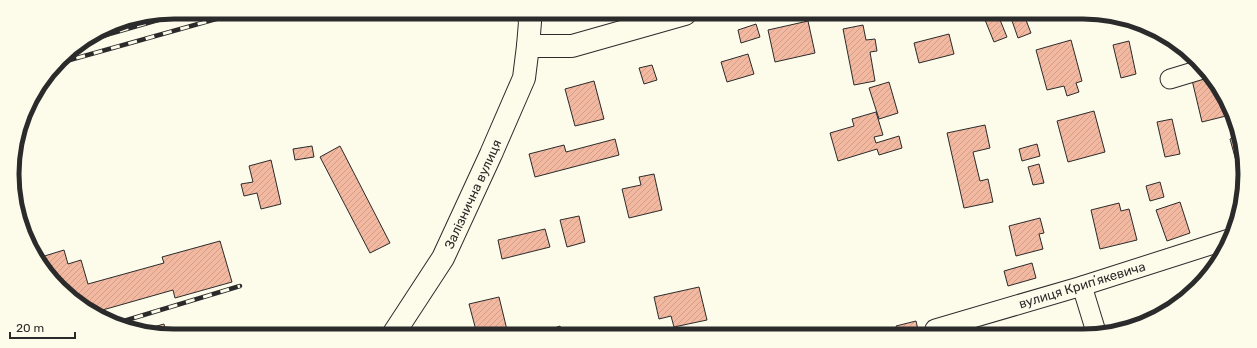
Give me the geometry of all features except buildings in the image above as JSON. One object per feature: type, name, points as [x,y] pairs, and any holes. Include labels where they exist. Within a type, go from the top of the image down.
[{"type":"main road","name":"Залізнична вулиця","points":[[397,329],[443,258],[524,78],[529,19]]},
{"type":"main road","points":[[528,46],[572,46],[667,19]]},
{"type":"street","points":[[1170,79],[1198,70]]},
{"type":"street","name":"вулиця Крипʼякевича","points":[[935,329],[1082,286],[1223,241]]},
{"type":"street","points":[[1082,286],[1095,329]]},
{"type":"railway","points":[[104,36],[160,19]]},
{"type":"railway","points":[[68,60],[216,19]]},
{"type":"railway","points":[[124,321],[240,286]]}]
